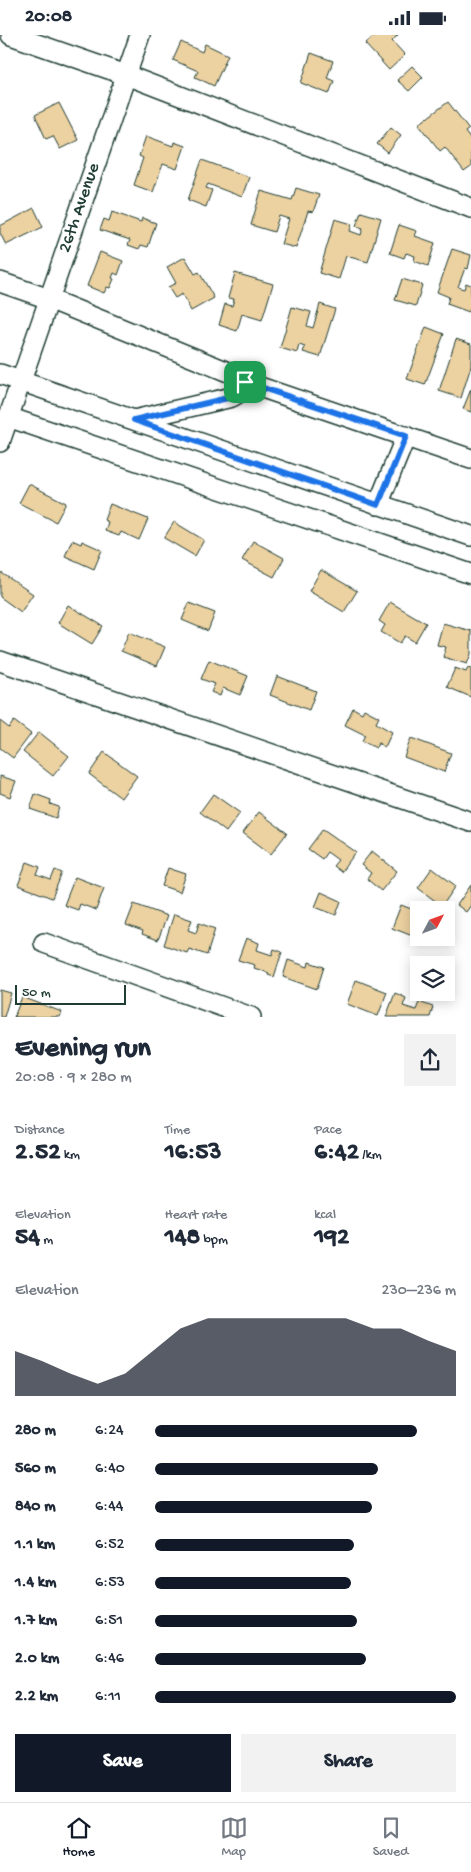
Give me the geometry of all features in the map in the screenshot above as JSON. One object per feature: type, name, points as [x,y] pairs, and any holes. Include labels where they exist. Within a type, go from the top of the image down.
[{"type":"street","points":[[11,35],[126,75],[471,207]]},
{"type":"street","name":"26th Avenue","points":[[0,442],[140,35]]},
{"type":"street","points":[[0,282],[48,299],[238,376],[245,382],[471,459]]},
{"type":"street","points":[[0,373],[471,536]]},
{"type":"street","points":[[134,420],[232,397],[242,391],[246,386],[245,382]]},
{"type":"street","points":[[8,417],[471,574]]},
{"type":"street","points":[[378,505],[406,436]]},
{"type":"street","points":[[0,661],[471,822]]},
{"type":"street","points":[[44,943],[251,1017]]},
{"type":"building","points":[[375,35],[398,35],[392,41],[405,55],[389,70],[365,44]]},
{"type":"building","points":[[181,42],[202,52],[205,44],[228,55],[214,86],[195,77],[198,71],[173,60]]},
{"type":"building","points":[[311,53],[333,61],[327,78],[334,81],[329,94],[301,83]]},
{"type":"building","points":[[412,66],[423,77],[409,91],[397,80]]},
{"type":"building","points":[[448,102],[469,129],[465,132],[471,140],[471,167],[464,172],[445,147],[440,151],[419,124]]},
{"type":"building","points":[[59,103],[78,140],[60,149],[53,136],[46,139],[35,115]]},
{"type":"building","points":[[391,127],[401,135],[388,153],[377,144]]},
{"type":"building","points":[[146,136],[173,146],[174,142],[185,146],[177,169],[163,164],[153,192],[134,185],[143,158],[139,156]]},
{"type":"building","points":[[202,160],[249,177],[242,197],[208,184],[206,188],[212,190],[206,207],[188,200]]},
{"type":"building","points":[[296,188],[319,195],[313,212],[308,211],[296,248],[281,244],[289,219],[279,216],[274,232],[251,225],[261,191],[292,200]]},
{"type":"building","points":[[34,208],[43,227],[6,245],[0,233],[0,226]]},
{"type":"building","points":[[112,212],[141,222],[142,218],[156,223],[148,247],[141,245],[139,249],[128,245],[130,240],[100,230],[104,219],[109,221]]},
{"type":"building","points":[[361,212],[381,218],[368,262],[346,256],[339,279],[319,273],[335,219],[352,224],[350,231],[361,235],[363,228],[356,226]]},
{"type":"building","points":[[399,225],[417,231],[415,236],[435,243],[428,266],[414,261],[415,256],[406,253],[404,258],[390,253]]},
{"type":"building","points":[[452,249],[471,255],[468,269],[465,268],[458,287],[464,289],[466,283],[471,285],[471,306],[469,312],[447,304],[449,297],[437,292]]},
{"type":"building","points":[[100,252],[123,261],[118,275],[114,273],[112,278],[114,279],[110,288],[107,287],[104,293],[87,286]]},
{"type":"building","points":[[185,257],[195,274],[199,272],[214,298],[191,311],[182,294],[175,298],[168,287],[176,283],[167,267]]},
{"type":"building","points":[[235,273],[273,284],[262,320],[242,314],[237,331],[219,325],[225,304],[232,306],[234,299],[228,298]]},
{"type":"building","points":[[402,279],[422,285],[416,306],[395,300]]},
{"type":"building","points":[[320,304],[335,309],[320,357],[303,352],[305,347],[299,345],[297,353],[280,348],[292,307],[311,312],[307,326],[313,328]]},
{"type":"building","points":[[426,327],[444,334],[425,385],[407,379]]},
{"type":"building","points":[[456,339],[471,344],[471,366],[461,398],[439,391]]},
{"type":"building","points":[[471,389],[471,412],[463,409]]},
{"type":"building","points":[[29,484],[66,503],[56,522],[19,503]]},
{"type":"building","points":[[110,504],[148,519],[139,540],[121,532],[119,536],[105,531],[108,522],[104,520]]},
{"type":"building","points":[[174,522],[204,540],[195,556],[164,538]]},
{"type":"building","points":[[72,540],[81,544],[82,541],[102,550],[94,569],[65,556]]},
{"type":"building","points":[[253,541],[284,558],[274,577],[242,560]]},
{"type":"building","points":[[321,570],[357,591],[344,612],[309,591]]},
{"type":"building","points":[[0,572],[33,594],[21,612],[0,597]]},
{"type":"building","points":[[390,602],[426,623],[415,642],[405,636],[400,643],[381,632],[385,625],[379,621]]},
{"type":"building","points":[[189,603],[215,613],[208,631],[182,620]]},
{"type":"building","points":[[68,605],[103,626],[92,644],[58,623]]},
{"type":"building","points":[[443,623],[471,631],[471,654],[467,664],[443,657],[446,647],[437,645]]},
{"type":"building","points":[[129,632],[165,647],[157,666],[121,651]]},
{"type":"building","points":[[209,660],[248,676],[240,695],[223,688],[220,696],[211,692],[215,684],[201,679]]},
{"type":"building","points":[[455,668],[466,672],[468,668],[471,669],[471,697],[447,687]]},
{"type":"building","points":[[277,676],[316,691],[309,710],[270,695]]},
{"type":"building","points":[[353,708],[362,713],[364,709],[379,717],[376,723],[392,732],[385,747],[378,743],[376,748],[362,741],[365,735],[345,725]]},
{"type":"building","points":[[0,721],[9,728],[14,721],[31,734],[13,758],[0,748]]},
{"type":"building","points":[[39,732],[69,756],[53,776],[23,752]]},
{"type":"building","points":[[411,738],[451,753],[444,772],[404,757]]},
{"type":"building","points":[[104,752],[137,776],[121,798],[89,774]]},
{"type":"building","points":[[0,776],[16,781],[10,797],[0,793]]},
{"type":"building","points":[[35,794],[51,800],[50,804],[59,807],[56,818],[30,809]]},
{"type":"building","points":[[213,794],[240,813],[226,832],[200,812]]},
{"type":"building","points":[[259,812],[287,833],[271,854],[243,833]]},
{"type":"building","points":[[323,829],[356,852],[341,872],[333,866],[338,860],[327,852],[322,859],[308,849]]},
{"type":"building","points":[[372,851],[397,871],[381,891],[367,879],[371,873],[361,865]]},
{"type":"building","points":[[27,862],[40,867],[37,875],[51,880],[55,870],[62,873],[52,898],[18,885]]},
{"type":"building","points":[[168,868],[186,874],[180,892],[162,886]]},
{"type":"building","points":[[432,868],[456,886],[446,901],[435,901],[418,888]]},
{"type":"building","points":[[75,877],[104,888],[96,910],[80,904],[78,910],[64,905]]},
{"type":"building","points":[[471,885],[471,905],[466,912],[457,905]]},
{"type":"building","points":[[321,892],[341,901],[336,915],[315,907]]},
{"type":"building","points":[[134,904],[167,916],[158,940],[142,934],[143,931],[126,925]]},
{"type":"building","points":[[401,905],[410,908],[410,935],[392,928]]},
{"type":"building","points":[[174,914],[192,920],[188,930],[196,933],[199,923],[215,929],[207,955],[189,949],[187,953],[164,945]]},
{"type":"building","points":[[246,938],[259,943],[257,950],[272,955],[274,949],[282,952],[274,977],[268,975],[269,973],[254,968],[255,965],[238,960]]},
{"type":"building","points":[[288,960],[308,967],[309,962],[324,967],[317,989],[283,977]]},
{"type":"building","points":[[356,980],[387,992],[378,1016],[347,1004]]},
{"type":"building","points":[[0,990],[11,993],[4,1017],[0,1017]]},
{"type":"building","points":[[395,993],[406,998],[403,1006],[416,1010],[419,1002],[433,1007],[430,1017],[386,1017]]},
{"type":"building","points":[[22,997],[62,1012],[60,1017],[14,1017]]},
{"type":"route","points":[[245,382],[406,436],[378,505],[134,420],[232,397],[242,391],[246,386],[245,382]]}]
